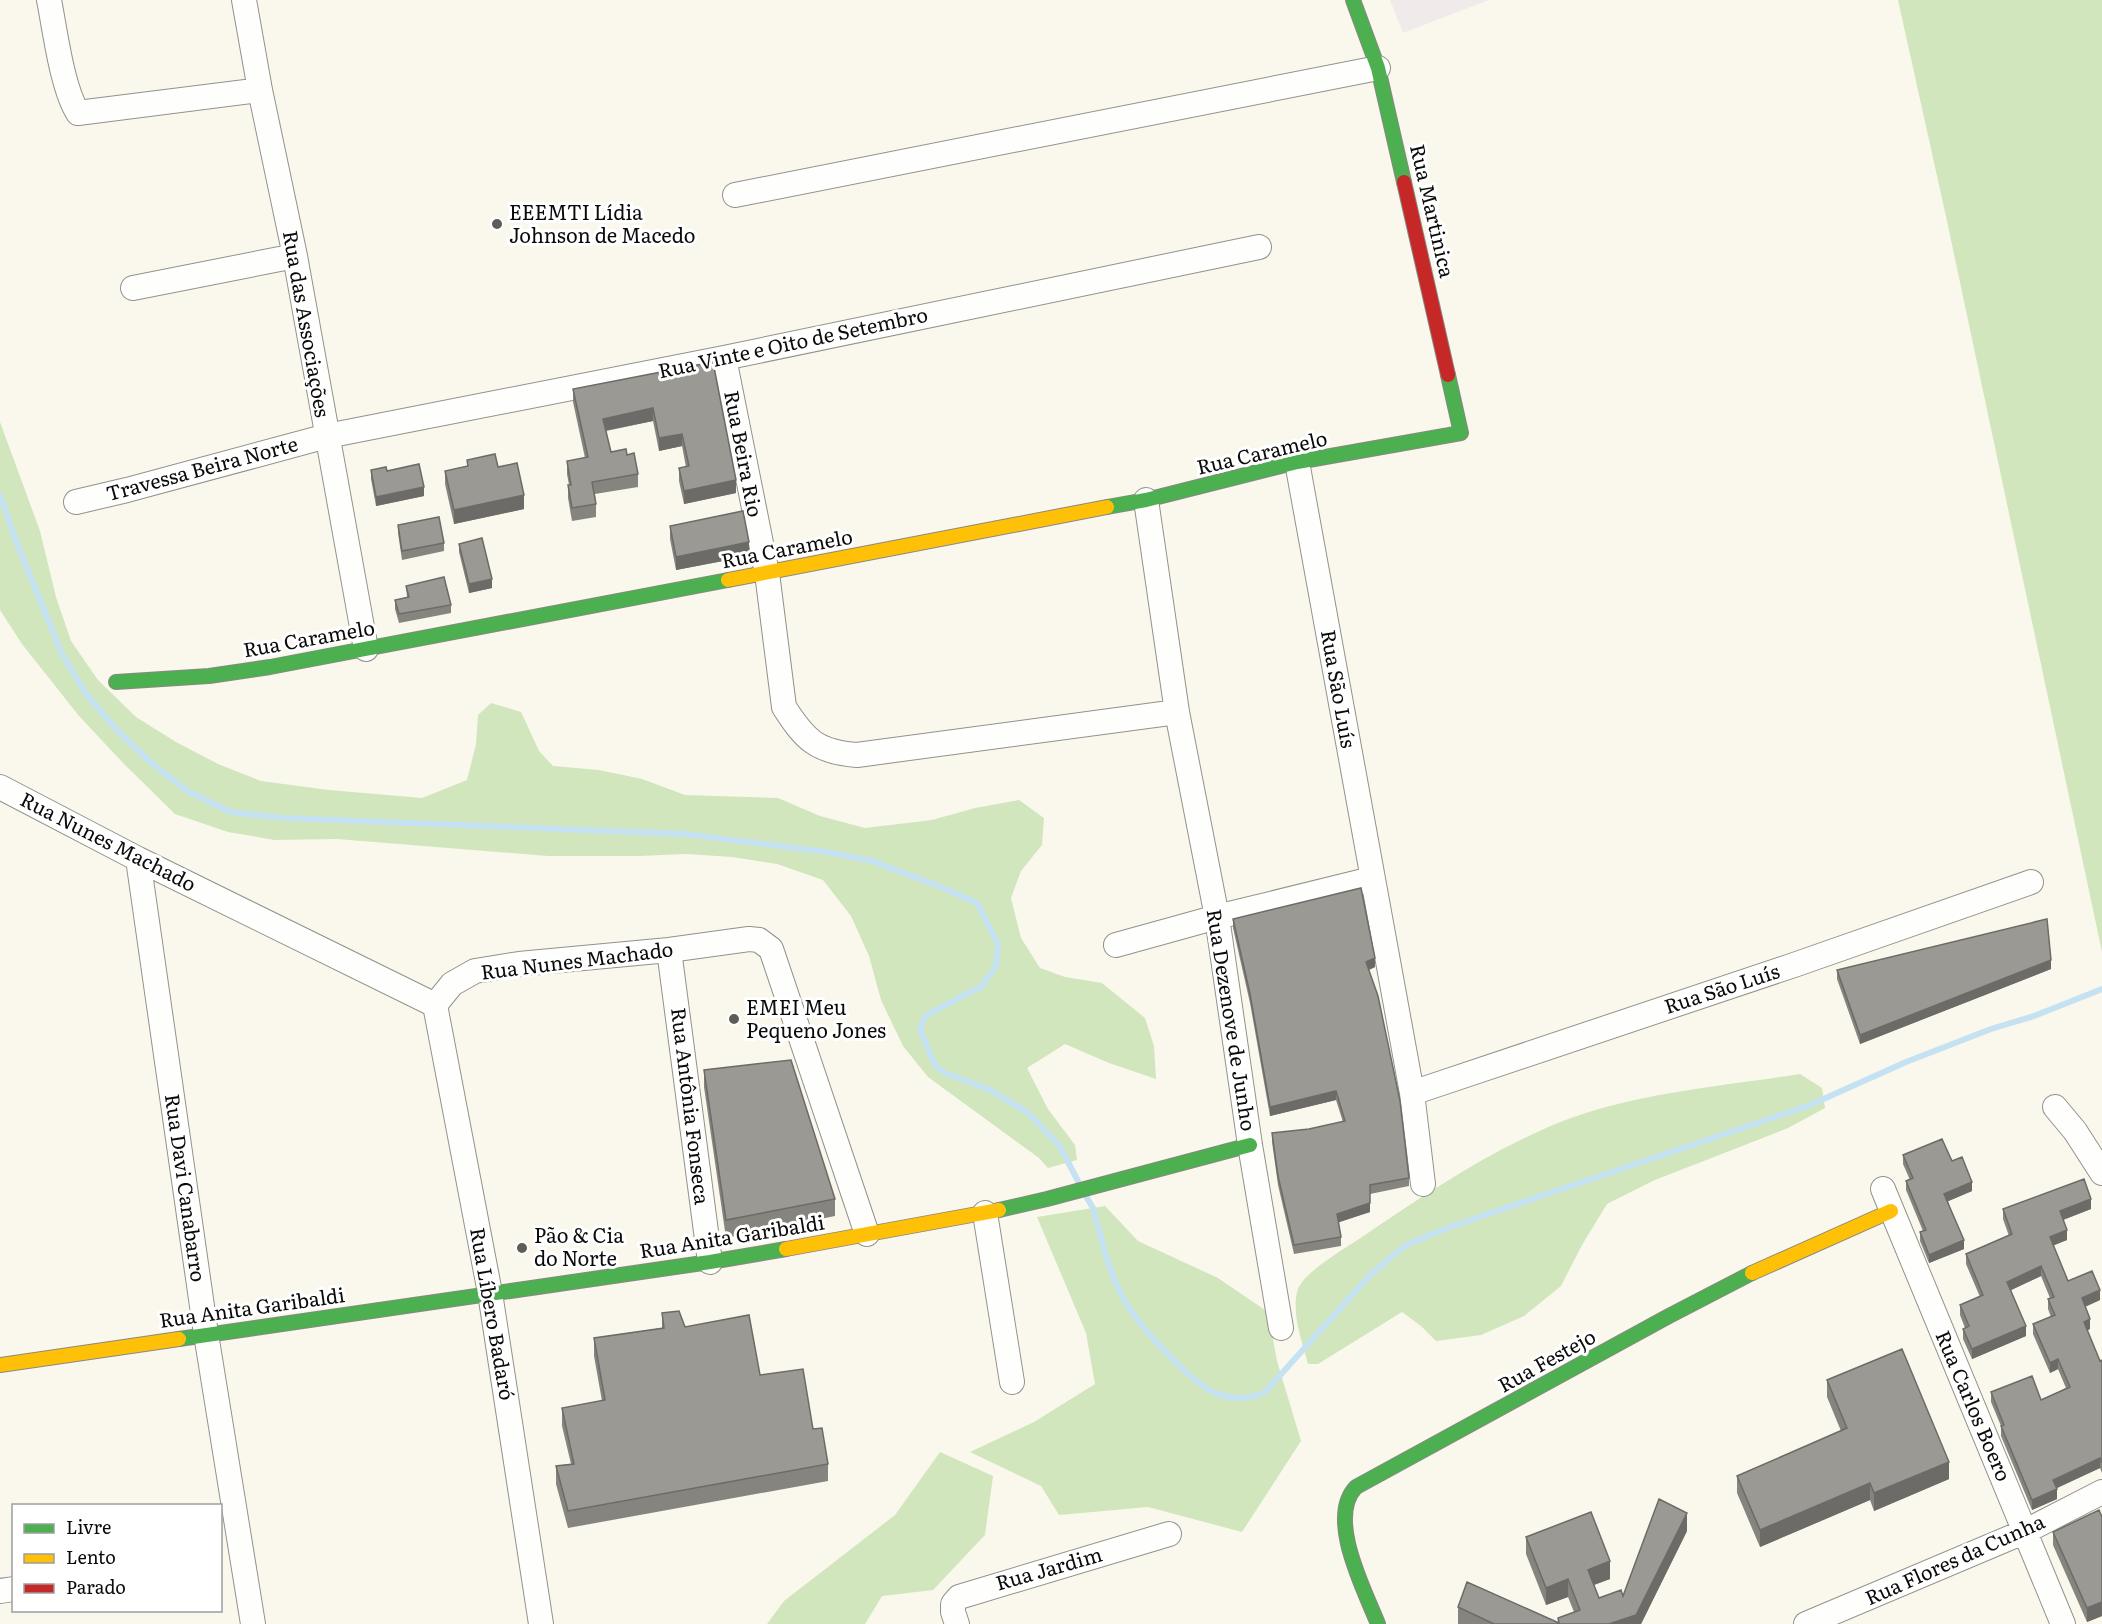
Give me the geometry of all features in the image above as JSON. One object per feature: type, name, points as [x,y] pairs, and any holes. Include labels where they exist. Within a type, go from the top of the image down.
[{"type":"street","points":[[49,0],[72,102],[78,113],[260,90]]},
{"type":"street","name":"Rua das Associações","points":[[244,0],[260,90],[295,256],[366,649]]},
{"type":"street","name":"Rua Martinica","points":[[1353,0],[1378,68],[1461,434]]},
{"type":"street","points":[[735,195],[1378,68]]},
{"type":"street","name":"Rua Vinte e Oito de Setembro","points":[[327,436],[724,358],[1259,247]]},
{"type":"street","points":[[133,288],[295,256]]},
{"type":"street","name":"Rua Beira Rio","points":[[724,358],[767,573],[784,707],[794,724],[809,741],[834,753],[857,755],[1178,712]]},
{"type":"street","name":"Rua Caramelo","points":[[116,682],[240,672],[366,649],[1146,500],[1297,462],[1461,434]]},
{"type":"street","name":"Travessa Beira Norte","points":[[76,502],[327,436]]},
{"type":"street","name":"Rua São Luís","points":[[1297,462],[1412,1093],[1423,1184]]},
{"type":"street","name":"Rua Dezenove de Junho","points":[[1146,500],[1178,712],[1216,917],[1250,1145],[1281,1328]]},
{"type":"street","name":"Rua Nunes Machado","points":[[0,787],[138,859],[435,1005],[452,984],[475,971],[519,964],[669,950],[749,939],[759,940],[771,949],[867,1234]]},
{"type":"street","name":"Rua Davi Canabarro","points":[[138,859],[206,1334],[231,1551],[253,1624]]},
{"type":"street","points":[[1116,945],[1216,917],[1372,879]]},
{"type":"street","name":"Rua São Luís","points":[[1412,1093],[1794,965],[2031,882]]},
{"type":"street","name":"Rua Antônia Fonseca","points":[[669,950],[710,1262]]},
{"type":"street","name":"Rua Líbero Badaró","points":[[435,1005],[490,1293],[541,1624]]},
{"type":"street","points":[[2055,1107],[2075,1131],[2102,1173]]},
{"type":"street","name":"Rua Anita Garibaldi","points":[[0,1365],[710,1262],[1047,1199],[1250,1145]]},
{"type":"street","name":"Rua Carlos Boero","points":[[1887,1200],[2063,1624]]},
{"type":"street","name":"Rua Festejo","points":[[1378,1624],[1346,1537],[1345,1512],[1348,1499],[1360,1484],[1887,1200]]},
{"type":"street","points":[[985,1212],[1012,1382]]},
{"type":"street","name":"Rua Flores da Cunha","points":[[1806,1624],[2026,1531],[2102,1492]]},
{"type":"street","name":"Rua Jardim","points":[[957,1624],[953,1604],[965,1594],[1169,1534]]},
{"type":"shaded area","points":[[1390,0],[1489,0],[1403,33]]},
{"type":"green space","points":[[1898,0],[2102,0],[2102,952],[1947,221]]},
{"type":"green space","points":[[0,422],[40,531],[56,597],[71,641],[98,680],[136,717],[176,742],[218,764],[261,781],[329,790],[422,798],[467,780],[476,744],[478,715],[491,703],[521,712],[539,751],[553,766],[599,770],[642,779],[685,795],[778,798],[820,816],[865,828],[932,820],[975,808],[1019,800],[1044,818],[1042,845],[1021,871],[1011,898],[1021,938],[1040,968],[1065,977],[1102,983],[1145,1018],[1154,1046],[1156,1079],[1109,1063],[1065,1044],[1027,1068],[1048,1109],[1075,1145],[1077,1160],[1048,1168],[1039,1158],[928,1077],[903,1046],[881,1000],[869,956],[851,916],[823,880],[777,864],[732,857],[686,854],[548,856],[337,839],[274,840],[228,832],[175,814],[79,716],[22,644],[0,610]]},
{"type":"green space","points":[[1800,1074],[1822,1088],[1825,1108],[1788,1128],[1655,1180],[1607,1204],[1561,1286],[1524,1316],[1481,1335],[1436,1341],[1402,1312],[1318,1364],[1308,1364],[1298,1328],[1296,1310],[1297,1292],[1306,1277],[1335,1254],[1463,1171],[1543,1129],[1599,1109],[1655,1096]]},
{"type":"green space","points":[[1105,1206],[1138,1241],[1218,1278],[1268,1312],[1277,1361],[1301,1441],[1242,1532],[1148,1507],[1059,1515],[1041,1486],[970,1452],[1034,1422],[1095,1384],[1086,1333],[1037,1217]]},
{"type":"green space","points":[[940,1452],[993,1476],[985,1535],[933,1590],[882,1596],[865,1624],[767,1624],[784,1601],[895,1515]]},
{"type":"building","points":[[713,362],[736,480],[684,491],[679,468],[689,466],[682,434],[659,438],[653,408],[603,419],[611,452],[626,449],[627,455],[634,453],[638,474],[592,482],[596,504],[572,508],[567,461],[588,457],[573,389]]},
{"type":"building","points":[[495,454],[498,467],[517,463],[524,495],[454,510],[445,471],[468,466],[467,460]]},
{"type":"building","points":[[419,464],[424,487],[376,497],[371,470],[386,467],[387,471]]},
{"type":"building","points":[[743,511],[749,542],[676,557],[670,526]]},
{"type":"building","points":[[439,517],[444,543],[402,551],[398,525]]},
{"type":"building","points":[[482,538],[492,579],[469,584],[459,544]]},
{"type":"building","points":[[444,577],[451,605],[399,614],[395,600],[409,597],[406,586]]},
{"type":"building","points":[[1361,888],[1375,958],[1366,962],[1378,996],[1400,1101],[1409,1178],[1370,1185],[1370,1203],[1337,1214],[1341,1237],[1294,1245],[1278,1176],[1272,1133],[1309,1129],[1345,1121],[1336,1091],[1270,1107],[1250,994],[1233,919]]},
{"type":"building","points":[[2047,919],[2051,960],[1860,1035],[1837,970]]},
{"type":"building","points":[[791,1060],[835,1199],[726,1220],[704,1070]]},
{"type":"building","points":[[1942,1139],[1952,1161],[1962,1157],[1972,1182],[1944,1194],[1964,1240],[1929,1255],[1920,1232],[1926,1230],[1906,1181],[1913,1178],[1903,1155]]},
{"type":"building","points":[[2084,1179],[2091,1199],[2060,1211],[2067,1230],[2050,1237],[2068,1281],[2092,1271],[2100,1290],[2082,1298],[2090,1319],[2084,1322],[2100,1361],[2102,1360],[2102,1463],[2100,1458],[2053,1480],[2057,1489],[2032,1500],[2001,1426],[2004,1425],[1991,1392],[2032,1376],[2041,1400],[2070,1387],[2058,1359],[2050,1363],[2033,1324],[2055,1315],[2048,1299],[2054,1297],[2041,1266],[2007,1282],[2026,1326],[1972,1349],[1963,1329],[1969,1326],[1960,1305],[1983,1295],[1966,1254],[2012,1234],[2003,1209]]},
{"type":"building","points":[[679,1311],[685,1327],[749,1315],[760,1375],[803,1369],[813,1429],[822,1428],[828,1464],[568,1511],[556,1466],[574,1464],[562,1408],[605,1400],[594,1338],[664,1328],[662,1313]]},
{"type":"building","points":[[1902,1349],[1949,1462],[1874,1493],[1870,1483],[1760,1530],[1737,1476],[1847,1428],[1827,1380]]},
{"type":"building","points":[[1659,1499],[1687,1513],[1636,1615],[1609,1624],[1494,1624],[1458,1607],[1467,1582],[1559,1623],[1558,1618],[1580,1610],[1568,1579],[1546,1588],[1526,1537],[1591,1512],[1610,1561],[1588,1570],[1599,1598],[1621,1590],[1623,1596]]},
{"type":"building","points":[[2099,1510],[2102,1517],[2102,1602],[2087,1608],[2053,1532]]},
{"type":"waterway","points":[[0,495],[61,652],[86,694],[116,729],[149,761],[186,790],[230,812],[284,818],[685,834],[827,852],[872,861],[977,903],[998,944],[996,966],[982,986],[925,1016],[920,1030],[935,1065],[945,1073],[988,1089],[1027,1112],[1059,1145],[1078,1181]]},
{"type":"waterway","points":[[1087,1198],[1093,1208],[1117,1286],[1129,1307],[1151,1336],[1181,1367],[1209,1390],[1227,1397],[1248,1397],[1265,1392],[1371,1274],[1406,1245],[1450,1227],[1810,1105],[1906,1062],[2102,989]]},
{"type":"traffic: fast","points":[[1353,0],[1378,68],[1404,182]]},
{"type":"traffic: fast","points":[[1107,507],[1146,500],[1297,462],[1461,433],[1448,375]]},
{"type":"traffic: fast","points":[[116,682],[209,676],[270,667],[728,580]]},
{"type":"traffic: fast","points":[[999,1210],[1250,1145]]},
{"type":"traffic: fast","points":[[179,1339],[786,1249]]},
{"type":"traffic: fast","points":[[1378,1624],[1357,1574],[1346,1535],[1345,1517],[1348,1500],[1356,1487],[1752,1273]]},
{"type":"traffic: slow","points":[[728,580],[1107,507]]},
{"type":"traffic: slow","points":[[786,1249],[999,1210]]},
{"type":"traffic: slow","points":[[1752,1273],[1891,1211]]},
{"type":"traffic: slow","points":[[0,1365],[179,1339]]},
{"type":"traffic: jam","points":[[1404,182],[1448,375]]},
{"type":"place","name":"EEEMTI Lídia Johnson de Macedo","points":[[497,224]]},
{"type":"place","name":"EMEI Meu Pequeno Jones","points":[[734,1019]]},
{"type":"place","name":"Pão & Cia do Norte","points":[[522,1248]]}]
